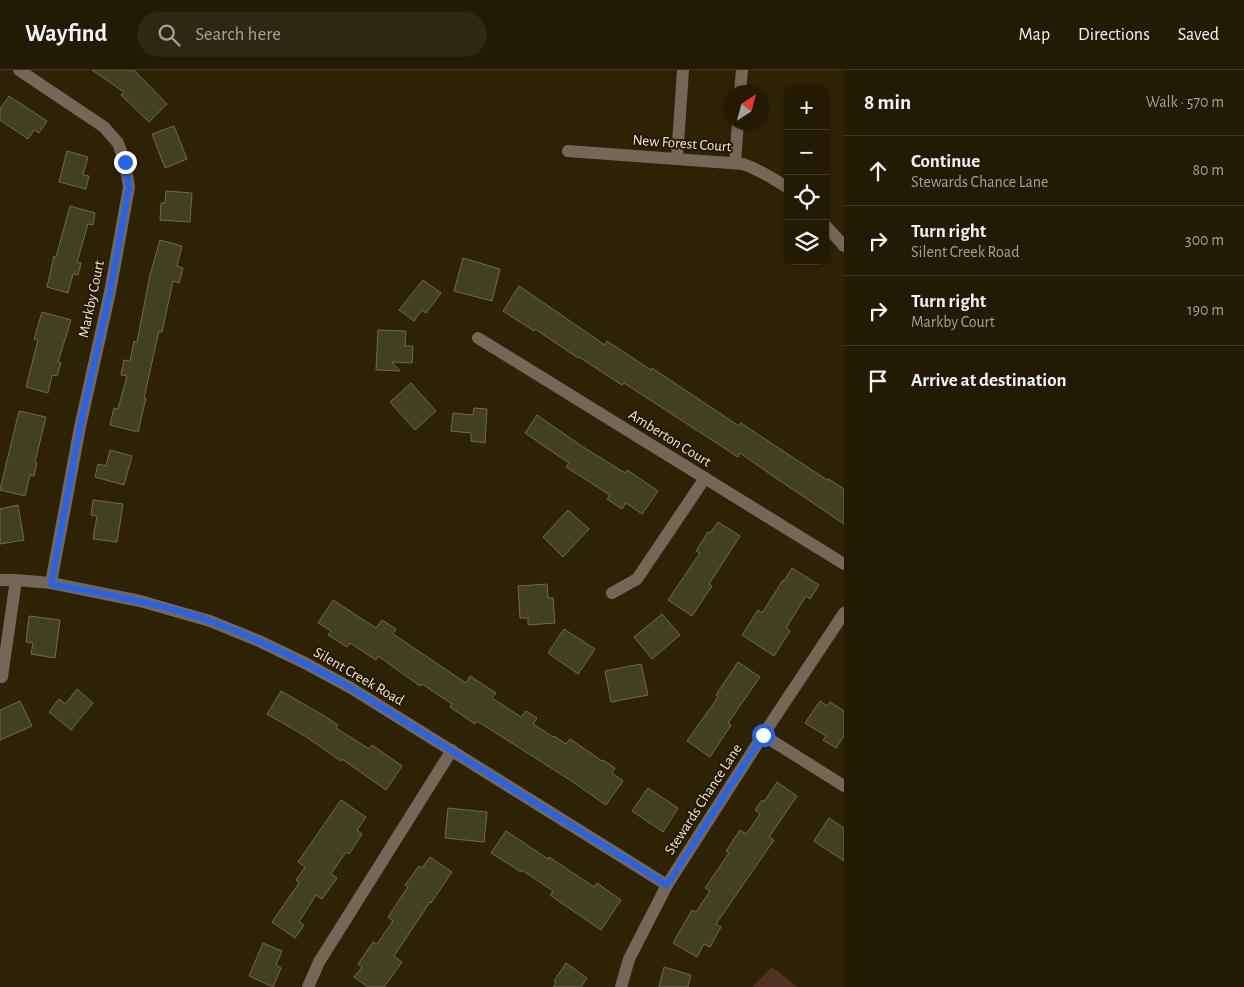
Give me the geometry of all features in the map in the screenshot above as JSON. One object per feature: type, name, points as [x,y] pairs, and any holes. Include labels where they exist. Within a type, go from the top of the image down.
[{"type":"street","name":"Markby Court","points":[[19,70],[104,127],[118,143],[125,162],[129,187],[110,292],[80,427],[51,584]]},
{"type":"street","points":[[677,158],[683,70]]},
{"type":"street","points":[[741,85],[742,70]]},
{"type":"street","points":[[735,163],[737,130]]},
{"type":"street","name":"New Forest Court","points":[[568,151],[743,164],[756,168],[784,185]]},
{"type":"street","points":[[829,229],[844,246]]},
{"type":"street","name":"Amberton Court","points":[[478,338],[844,564]]},
{"type":"street","points":[[612,593],[637,579],[705,478]]},
{"type":"street","name":"Silent Creek Road","points":[[0,580],[51,584],[140,601],[210,621],[259,641],[351,688],[667,885]]},
{"type":"street","points":[[2,677],[16,580]]},
{"type":"street","name":"Stewards Chance Lane","points":[[621,987],[629,959],[667,885],[844,612]]},
{"type":"street","points":[[763,735],[844,786]]},
{"type":"street","points":[[308,987],[319,962],[452,750]]},
{"type":"shaded area","points":[[772,967],[798,987],[752,987]]},
{"type":"building","points":[[92,70],[134,70],[167,104],[149,122],[121,95],[124,92]]},
{"type":"building","points":[[9,96],[47,121],[39,133],[34,130],[28,139],[0,120],[0,109]]},
{"type":"building","points":[[174,126],[187,159],[165,168],[152,134]]},
{"type":"building","points":[[67,151],[88,157],[83,175],[89,176],[86,189],[59,182]]},
{"type":"building","points":[[166,191],[192,193],[190,222],[160,220],[161,203],[165,203]]},
{"type":"building","points":[[70,206],[95,213],[93,225],[88,224],[77,262],[81,263],[78,275],[73,274],[68,293],[47,287],[54,256],[56,257]]},
{"type":"building","points":[[160,240],[182,246],[177,266],[183,268],[179,283],[173,281],[162,332],[159,331],[138,432],[110,425],[114,408],[118,409],[127,376],[121,375],[124,360],[130,361],[134,341],[137,342],[150,275]]},
{"type":"building","points":[[463,258],[500,269],[492,301],[454,291]]},
{"type":"building","points":[[423,280],[441,293],[426,313],[422,310],[414,321],[399,310]]},
{"type":"building","points":[[519,286],[605,345],[607,341],[651,370],[652,368],[739,426],[741,423],[827,480],[829,479],[844,489],[844,524],[740,453],[738,457],[624,383],[622,385],[535,329],[534,331],[503,311]]},
{"type":"building","points":[[42,312],[71,320],[58,362],[61,363],[57,376],[52,375],[48,393],[26,387],[38,340],[34,339]]},
{"type":"building","points":[[378,330],[406,331],[405,346],[413,346],[412,363],[392,362],[400,371],[376,370]]},
{"type":"building","points":[[411,383],[436,411],[415,430],[390,402]]},
{"type":"building","points":[[474,408],[487,409],[485,443],[471,441],[471,433],[451,431],[453,413],[473,415]]},
{"type":"building","points":[[19,411],[46,417],[35,462],[37,463],[34,476],[30,475],[25,496],[0,490]]},
{"type":"building","points":[[537,415],[580,445],[625,473],[627,470],[658,491],[642,514],[626,503],[622,509],[607,499],[610,495],[566,467],[569,463],[525,433]]},
{"type":"building","points":[[110,450],[132,456],[124,485],[95,477],[98,464],[106,466]]},
{"type":"building","points":[[93,500],[123,504],[117,542],[93,539],[97,516],[91,515]]},
{"type":"building","points":[[18,505],[24,540],[0,544],[0,509]]},
{"type":"building","points":[[568,510],[589,529],[563,557],[543,537]]},
{"type":"building","points":[[718,522],[740,536],[709,584],[712,586],[692,616],[668,600],[700,553],[696,551],[708,532],[710,533]]},
{"type":"building","points":[[792,568],[819,585],[810,599],[806,596],[786,628],[790,631],[774,656],[742,635],[758,610],[762,613]]},
{"type":"building","points":[[547,584],[548,598],[553,598],[555,623],[528,625],[528,618],[520,618],[518,586]]},
{"type":"building","points":[[333,600],[376,628],[382,620],[396,629],[393,634],[466,683],[470,676],[496,693],[492,698],[521,717],[526,711],[537,718],[533,724],[553,737],[566,744],[570,739],[615,768],[612,773],[623,781],[606,805],[477,721],[475,724],[450,707],[452,704],[422,684],[420,686],[378,656],[376,660],[350,643],[347,647],[328,635],[331,631],[318,623]]},
{"type":"building","points":[[662,614],[680,635],[652,659],[634,637]]},
{"type":"building","points":[[29,616],[60,620],[55,658],[31,654],[33,643],[26,642]]},
{"type":"building","points":[[564,629],[595,649],[578,674],[548,653]]},
{"type":"building","points":[[738,662],[760,677],[728,723],[731,725],[710,757],[687,741],[718,697],[716,695]]},
{"type":"building","points":[[641,664],[648,695],[611,702],[605,671]]},
{"type":"building","points":[[77,689],[93,703],[71,730],[49,712],[59,699],[65,704]]},
{"type":"building","points":[[281,691],[326,717],[338,725],[336,728],[369,749],[372,745],[402,766],[386,790],[342,759],[341,761],[305,736],[267,714]]},
{"type":"building","points":[[20,701],[32,726],[0,740],[0,710]]},
{"type":"building","points":[[820,701],[827,706],[830,702],[844,711],[844,736],[836,748],[823,740],[826,736],[805,723]]},
{"type":"building","points":[[777,782],[797,796],[769,837],[774,840],[716,924],[721,927],[710,947],[704,944],[697,957],[673,943],[692,910],[696,912],[710,891],[705,888],[729,853],[726,851],[740,830],[746,834],[760,814],[755,810],[762,800],[764,802]]},
{"type":"building","points":[[648,788],[678,808],[663,832],[632,811]]},
{"type":"building","points":[[341,800],[366,817],[357,830],[362,834],[349,854],[346,852],[331,874],[337,878],[322,899],[316,895],[299,922],[304,925],[295,938],[272,922],[299,883],[296,880],[305,867],[298,862]]},
{"type":"building","points":[[448,808],[487,812],[484,842],[445,838]]},
{"type":"building","points":[[829,818],[844,828],[844,861],[814,841]]},
{"type":"building","points":[[506,831],[594,887],[597,883],[621,900],[601,930],[550,895],[553,891],[522,870],[521,872],[491,853]]},
{"type":"building","points":[[430,857],[452,872],[394,956],[402,962],[384,987],[368,987],[354,977],[362,967],[358,964],[373,942],[377,944],[393,921],[388,917],[408,887],[405,885],[419,866],[422,868]]},
{"type":"building","points":[[263,943],[282,951],[276,965],[281,968],[273,987],[249,976]]},
{"type":"building","points":[[566,963],[587,978],[581,987],[553,987],[556,983],[554,981]]},
{"type":"building","points":[[664,967],[691,975],[688,987],[659,987]]},
{"type":"route","points":[[125,162],[129,187],[110,292],[80,427],[51,584],[140,601],[210,621],[259,641],[305,663],[351,688],[667,885],[763,735]]}]
